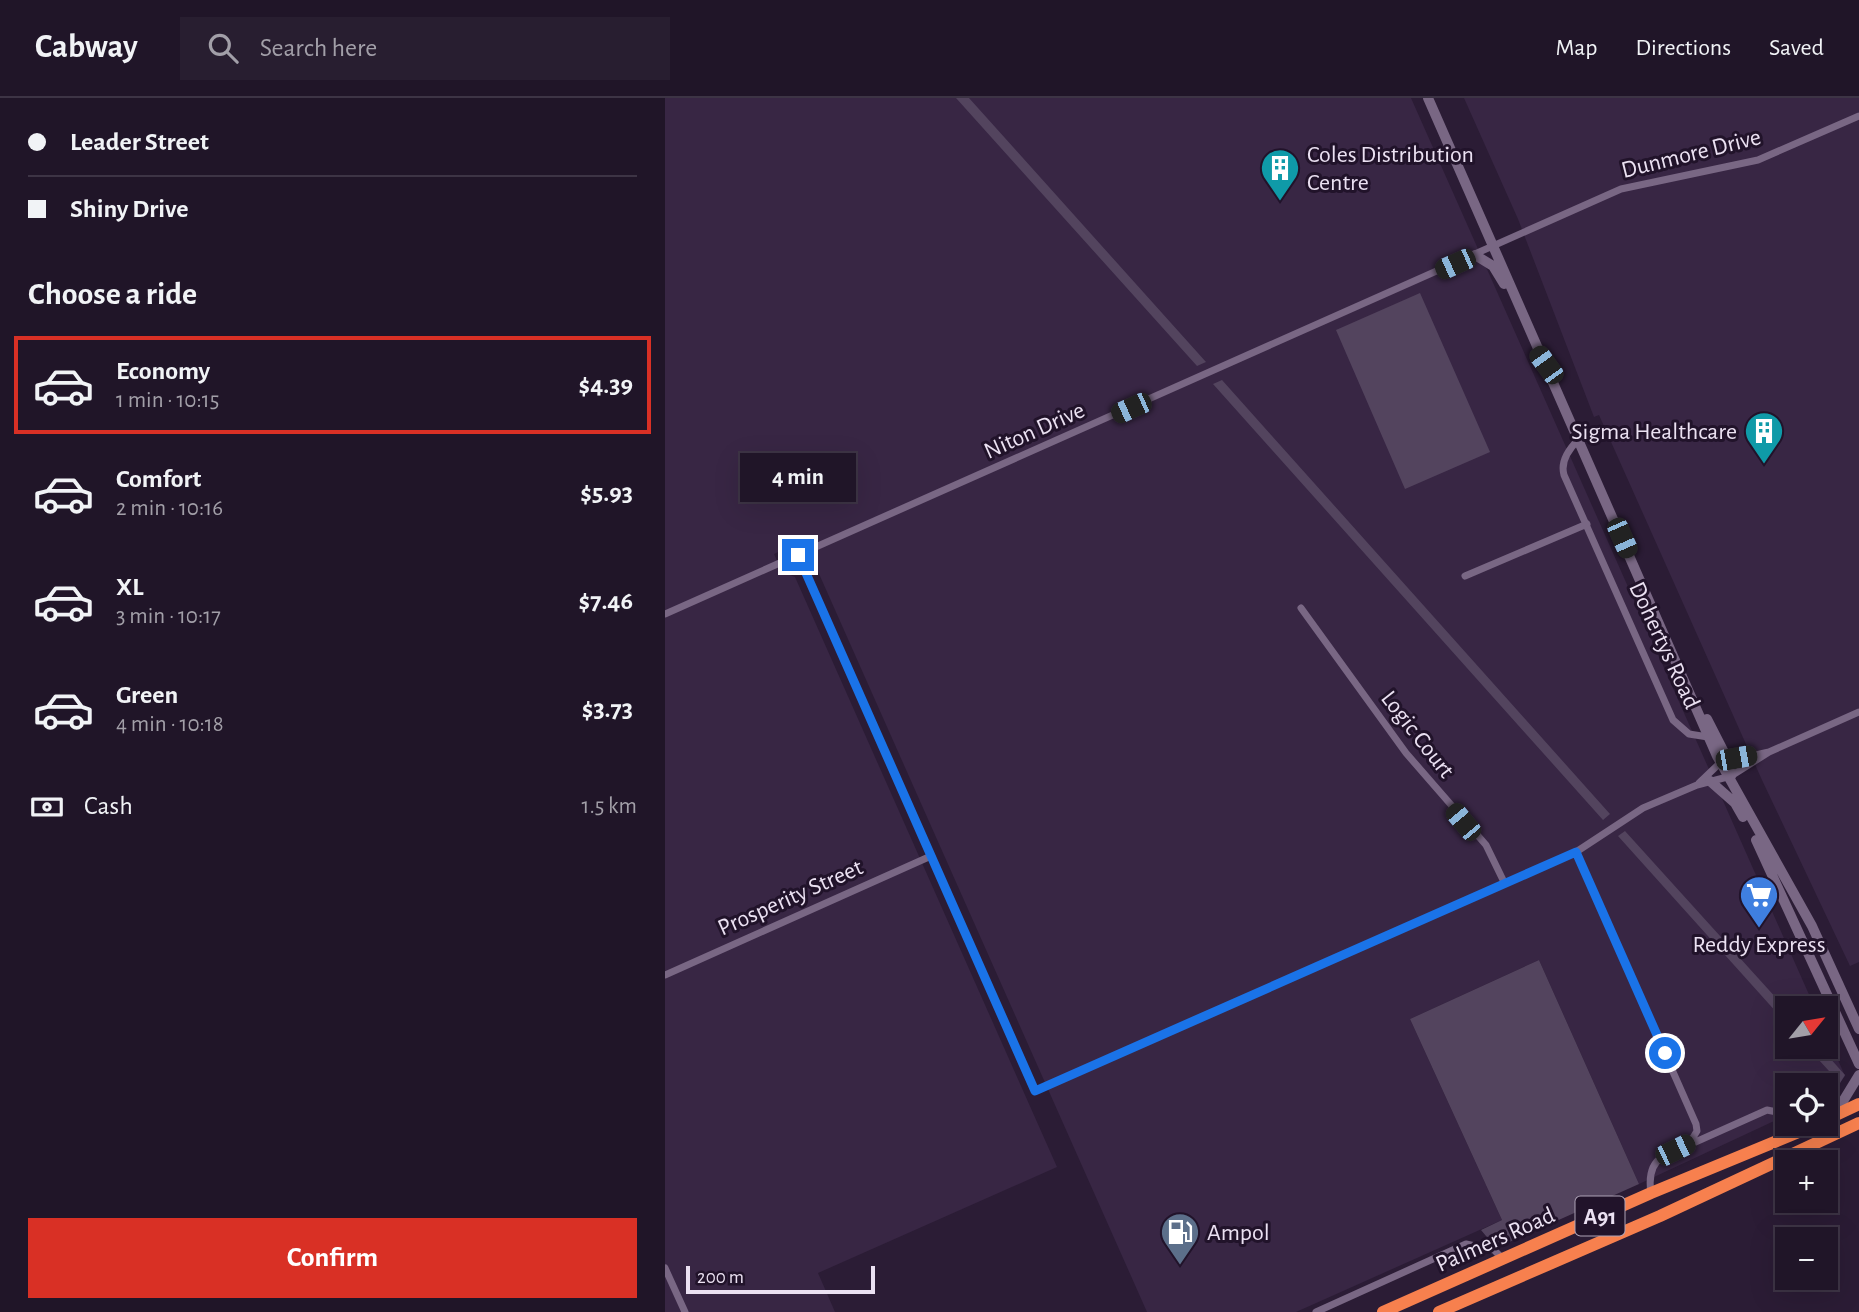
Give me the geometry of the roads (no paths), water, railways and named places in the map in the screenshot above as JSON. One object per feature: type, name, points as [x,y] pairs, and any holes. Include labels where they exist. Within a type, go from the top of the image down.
[{"type":"highway","points":[[1838,1114],[1859,1104]]},
{"type":"highway","name":"Palmers Road","points":[[1440,1312],[1855,1128]]},
{"type":"highway","name":"Palmers Road","points":[[1383,1312],[1781,1136]]},
{"type":"main road","name":"Dohertys Road","points":[[1428,98],[1708,737],[1724,761]]},
{"type":"main road","points":[[1475,255],[1493,266],[1531,345],[1546,365]]},
{"type":"main road","name":"Dohertys Road","points":[[1689,691],[1751,822],[1812,926],[1858,1025]]},
{"type":"main road","points":[[1710,781],[1735,803],[1756,842]]},
{"type":"main road","name":"Dohertys Road","points":[[1751,822],[1756,842],[1859,1064]]},
{"type":"main road","points":[[1838,1106],[1859,1075]]},
{"type":"street","name":"Dunmore Drive","points":[[1494,247],[1621,189],[1758,160],[1859,116]]},
{"type":"street","name":"Niton Drive","points":[[665,614],[1494,247]]},
{"type":"street","name":"Dohertys Road","points":[[1578,440],[1569,448],[1562,468],[1673,720],[1689,734],[1708,737]]},
{"type":"street","points":[[1465,576],[1587,524]]},
{"type":"street","points":[[798,555],[1035,1091],[1576,852],[1643,808],[1697,785],[1731,776],[1769,752],[1859,712]]},
{"type":"street","name":"Logic Court","points":[[1301,608],[1406,753],[1486,845],[1504,882]]},
{"type":"street","points":[[1697,785],[1724,761],[1769,752]]},
{"type":"street","points":[[1576,852],[1696,1124],[1694,1139],[1689,1144]]},
{"type":"street","name":"Prosperity Street","points":[[665,975],[932,856]]},
{"type":"street","points":[[1651,1193],[1650,1181],[1657,1160],[1767,1110],[1775,1112]]},
{"type":"street","points":[[1696,1124],[1715,1133]]},
{"type":"street","points":[[1316,1312],[1467,1244],[1494,1250],[1503,1259]]},
{"type":"street","points":[[665,1268],[685,1312]]},
{"type":"place","name":"Coles Distribution Centre","points":[[1280,202]]},
{"type":"place","name":"Sigma Healthcare","points":[[1764,465]]},
{"type":"place","name":"Reddy Express","points":[[1759,929]]},
{"type":"place","name":"Ampol","points":[[1180,1266]]}]
